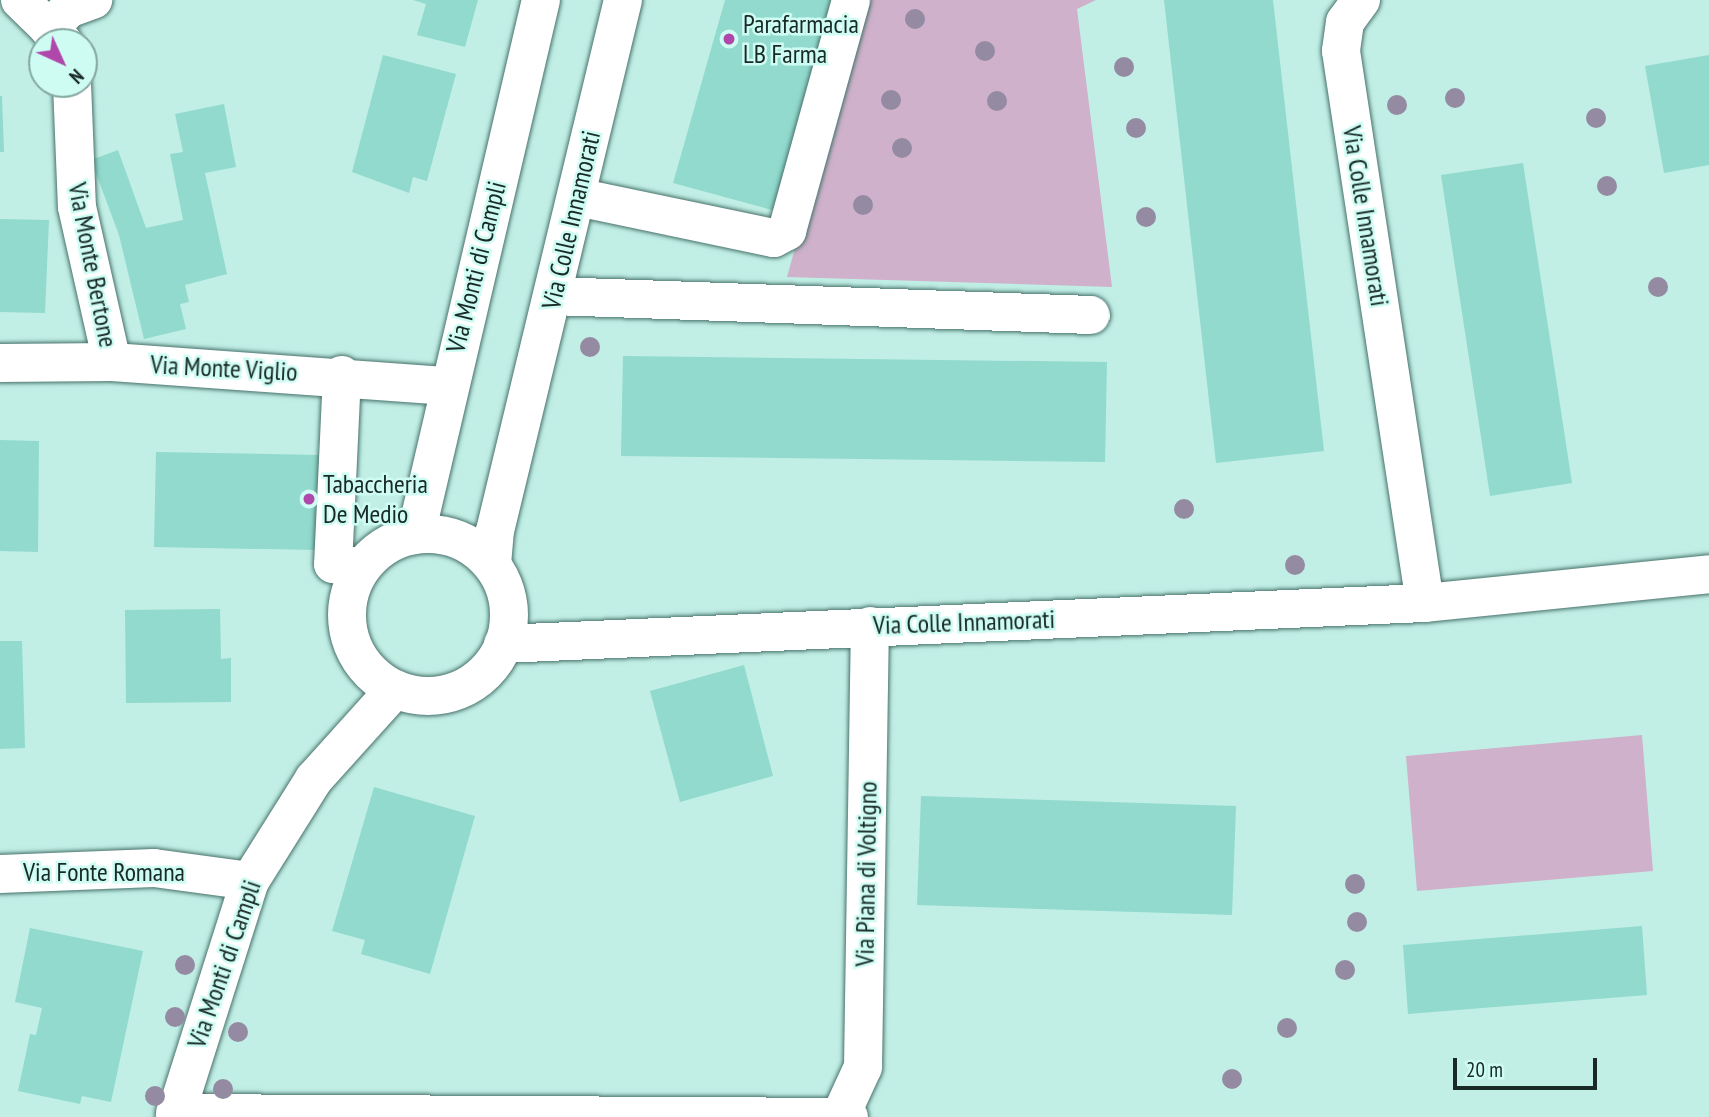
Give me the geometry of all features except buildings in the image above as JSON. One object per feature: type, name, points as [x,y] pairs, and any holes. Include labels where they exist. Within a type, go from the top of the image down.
[{"type":"street","points":[[20,0],[49,28]]},
{"type":"street","points":[[59,28],[68,9],[93,0]]},
{"type":"street","name":"Via Monti di Campli","points":[[416,534],[448,386],[541,0]]},
{"type":"street","name":"Via Colle Innamorati","points":[[492,564],[495,531],[623,0]]},
{"type":"street","points":[[577,197],[774,238],[787,231],[851,0]]},
{"type":"street","name":"Via Colle Innamorati","points":[[1360,0],[1345,22],[1341,51],[1425,603]]},
{"type":"street","name":"Via Monte Bertone","points":[[73,98],[77,207],[112,362]]},
{"type":"street","points":[[553,296],[1091,315]]},
{"type":"street","name":"Via Monte Viglio","points":[[0,363],[112,362],[342,375],[448,386]]},
{"type":"street","points":[[342,375],[333,564],[362,567]]},
{"type":"street","points":[[416,534],[458,539],[492,564],[508,602],[503,644],[490,667],[459,690],[434,696],[395,689],[369,671],[352,644],[346,612],[362,567],[386,545],[416,534]]},
{"type":"street","name":"Via Colle Innamorati","points":[[503,644],[1425,603],[1709,574]]},
{"type":"street","name":"Via Piana di Voltigno","points":[[840,1117],[863,1067],[870,626]]},
{"type":"street","name":"Via Monti di Campli","points":[[175,1115],[250,881],[314,779],[395,689]]},
{"type":"street","name":"Via Fonte Romana","points":[[0,874],[154,868],[250,881]]},
{"type":"street","points":[[175,1115],[849,1117]]},
{"type":"shaded area","points":[[864,0],[1096,0],[1077,9],[1112,287],[787,277]]},
{"type":"shaded area","points":[[1642,735],[1653,871],[1417,891],[1406,756]]},
{"type":"place","name":"Parafarmacia LB Farma","points":[[729,39]]},
{"type":"place","name":"Tabaccheria De Medio","points":[[309,499]]}]
